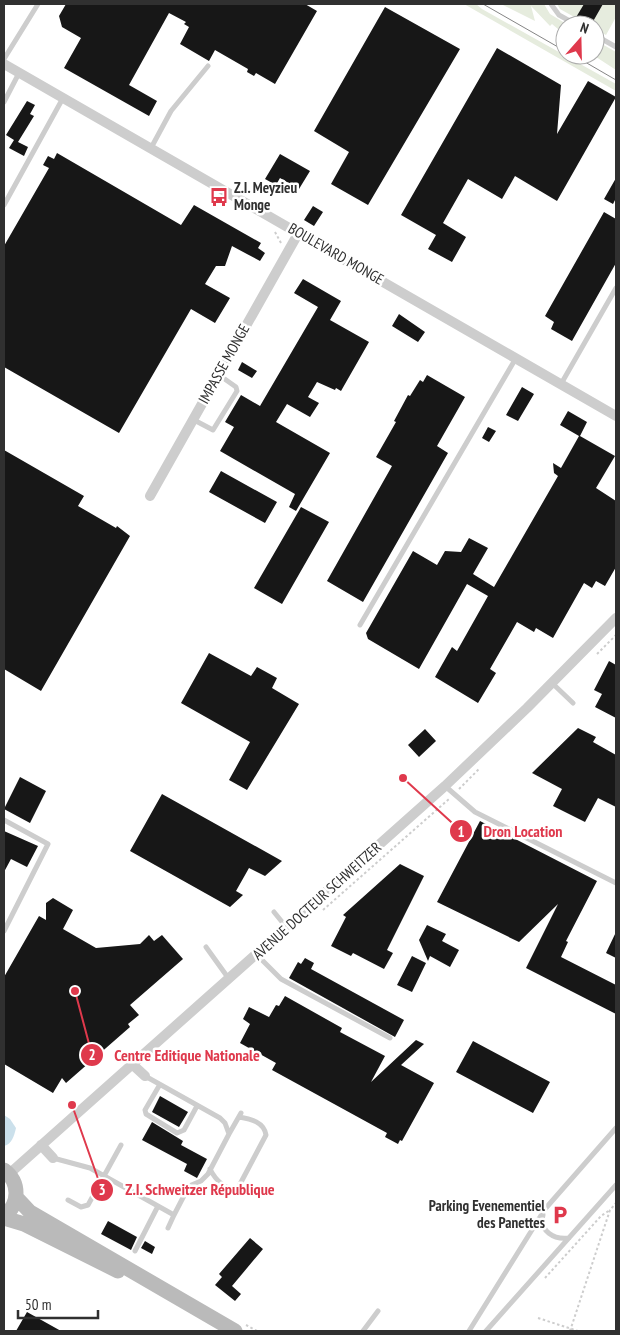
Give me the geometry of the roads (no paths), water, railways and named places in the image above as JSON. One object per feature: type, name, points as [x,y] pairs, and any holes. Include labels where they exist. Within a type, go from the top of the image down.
[{"type":"main road","points":[[6,1172],[14,1181],[16,1197],[14,1206],[4,1217],[24,1224],[103,1265],[166,1292]]},
{"type":"main road","points":[[16,1197],[30,1212],[235,1331]]},
{"type":"street","name":"BOULEVARD MONGE","points":[[4,64],[616,416]]},
{"type":"street","name":"IMPASSE MONGE","points":[[150,496],[299,232]]},
{"type":"street","name":"AVENUE DOCTEUR SCHWEITZER","points":[[6,1172],[41,1146],[288,928],[445,786],[552,683],[616,618]]},
{"type":"street","points":[[132,1064],[145,1076]]},
{"type":"street","points":[[41,1146],[53,1158]]},
{"type":"lane","points":[[4,58],[38,4]]},
{"type":"lane","points":[[551,4],[560,15]]},
{"type":"lane","points":[[605,41],[616,47]]},
{"type":"lane","points":[[150,148],[171,111],[208,66]]},
{"type":"lane","points":[[4,102],[19,73]]},
{"type":"lane","points":[[4,205],[63,98]]},
{"type":"lane","points":[[561,384],[616,288]]},
{"type":"lane","points":[[360,625],[516,358]]},
{"type":"lane","points":[[193,419],[213,430],[237,391],[236,387],[219,374]]},
{"type":"lane","points":[[552,683],[573,703]]},
{"type":"lane","points":[[445,786],[474,812],[616,883]]},
{"type":"lane","points":[[4,820],[48,844],[4,931]]},
{"type":"lane","points":[[274,912],[288,928]]},
{"type":"lane","points":[[206,947],[229,979]]},
{"type":"lane","points":[[257,955],[281,979],[390,1038]]},
{"type":"lane","points":[[145,1076],[159,1086],[220,1118],[225,1123],[229,1134]]},
{"type":"lane","points":[[159,1086],[145,1110],[146,1114],[177,1132],[184,1130],[197,1106]]},
{"type":"lane","points":[[168,1228],[189,1186],[201,1181],[210,1169],[240,1115],[263,1126],[266,1135],[236,1190],[222,1184],[215,1178],[210,1169]]},
{"type":"lane","points":[[470,1331],[545,1209],[616,1128]]},
{"type":"lane","points":[[68,1200],[85,1208],[121,1145]]},
{"type":"lane","points":[[53,1158],[90,1168],[174,1215]]},
{"type":"lane","points":[[486,1331],[616,1186]]},
{"type":"lane","points":[[135,1250],[158,1206]]},
{"type":"lane","points":[[545,1209],[542,1220],[547,1233],[554,1237],[569,1238]]},
{"type":"lane","points":[[363,1331],[378,1311]]},
{"type":"water","points":[[4,1115],[10,1119],[16,1128],[11,1142],[4,1146]]},
{"type":"tram line","points":[[483,4],[555,45]]},
{"type":"tram line","points":[[590,65],[616,80]]},
{"type":"place","name":"Z.I. Meyzieu Monge","points":[[219,197]]},
{"type":"place","name":"Dron Location","points":[[403,778]]},
{"type":"place","name":"Centre Editique Nationale","points":[[75,991]]},
{"type":"place","name":"Z.I. Schweitzer République","points":[[72,1105]]},
{"type":"place","name":"Parking Evenementiel des Panettes","points":[[560,1215]]}]
